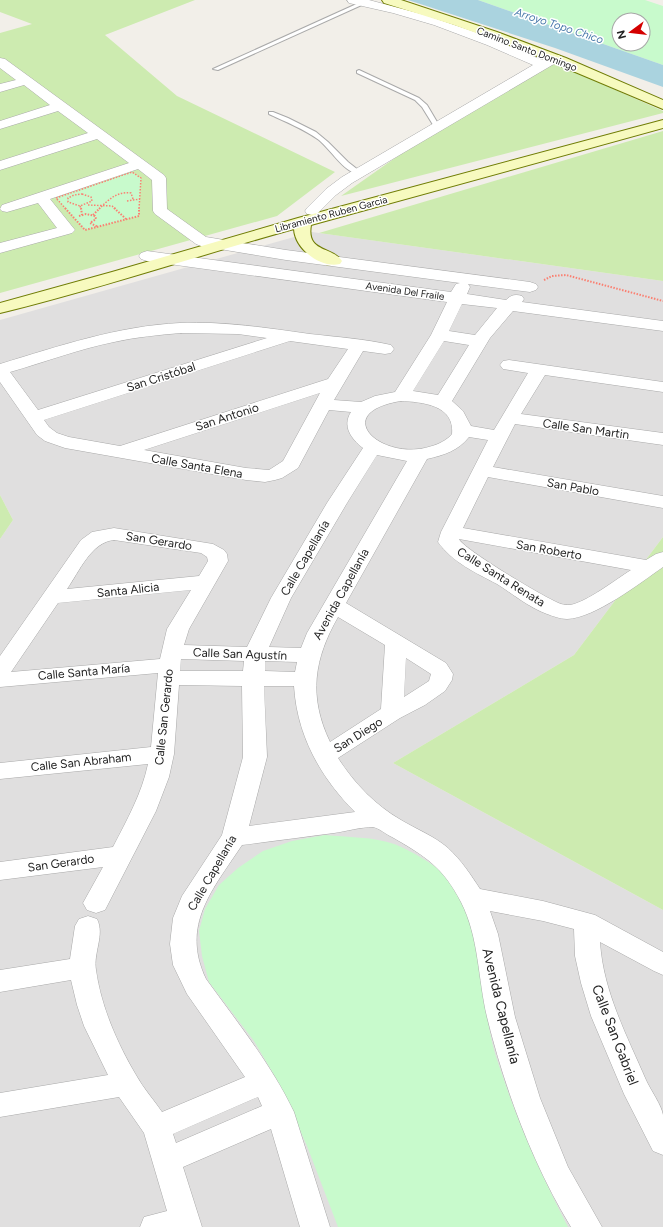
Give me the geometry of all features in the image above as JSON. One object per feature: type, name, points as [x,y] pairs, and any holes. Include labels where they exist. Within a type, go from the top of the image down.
[{"type":"street","name":"Camino Santo Domingo","points":[[388,0],[509,41],[549,62],[663,105]]},
{"type":"street","points":[[358,1],[402,11],[549,62]]},
{"type":"street","points":[[0,62],[159,178],[160,211],[201,241]]},
{"type":"street","points":[[334,261],[309,247],[302,235],[308,216],[331,192],[359,173],[549,62]]},
{"type":"street","points":[[0,88],[25,81]]},
{"type":"street","points":[[0,125],[60,106]]},
{"type":"street","name":"Libramiento Ruben Garcia","points":[[0,308],[118,276],[308,216],[663,117]]},
{"type":"street","name":"Libramiento Ruben Garcia","points":[[0,298],[201,241],[308,216],[663,124]]},
{"type":"street","points":[[0,166],[99,134]]},
{"type":"street","points":[[7,208],[140,164]]},
{"type":"street","points":[[0,248],[67,230],[41,197]]},
{"type":"street","name":"Avenida Del Fraile","points":[[201,241],[286,255],[530,287]]},
{"type":"street","points":[[275,273],[286,255]]},
{"type":"street","name":"Avenida Del Fraile","points":[[147,256],[663,326]]},
{"type":"street","points":[[401,396],[439,335],[467,278]]},
{"type":"street","points":[[442,403],[478,341],[508,305],[530,287]]},
{"type":"street","name":"Calle Santa Elena","points":[[359,345],[334,383],[291,464],[275,474],[265,476],[121,452],[51,438],[43,431],[0,370],[73,347],[148,330],[204,327],[238,328],[288,336],[359,345],[385,349]]},
{"type":"street","points":[[439,335],[478,341]]},
{"type":"street","name":"San Cristóbal","points":[[35,418],[288,336]]},
{"type":"street","points":[[508,365],[663,387]]},
{"type":"street","name":"Calle Santa Renata","points":[[539,370],[499,436],[451,532],[448,542],[458,552],[559,611],[569,612],[593,603],[656,563]]},
{"type":"street","name":"San Antonio","points":[[121,452],[334,383]]},
{"type":"street","points":[[401,396],[422,397],[442,403],[454,410],[461,420],[460,434],[449,446],[442,449],[420,455],[387,452],[373,447],[362,439],[357,430],[361,414],[375,402],[401,396]]},
{"type":"street","points":[[321,409],[361,414]]},
{"type":"street","name":"Calle San Martin","points":[[509,418],[663,439]]},
{"type":"street","points":[[460,434],[499,436]]},
{"type":"street","points":[[460,434],[491,453]]},
{"type":"street","name":"Calle Capellanía","points":[[315,1227],[280,1112],[264,1082],[196,986],[186,965],[183,944],[186,918],[195,896],[234,838],[255,756],[253,680],[256,654],[267,625],[281,598],[336,504],[373,447]]},
{"type":"street","name":"Avenida Capellanía","points":[[420,455],[318,633],[307,667],[310,719],[324,756],[344,784],[360,802],[378,818],[436,852],[454,869],[473,898],[483,928],[501,1015],[529,1107],[558,1177],[587,1227]]},
{"type":"street","name":"San Pablo","points":[[482,471],[663,502]]},
{"type":"street","name":"San Roberto","points":[[451,532],[656,563]]},
{"type":"street","name":"San Gerardo","points":[[52,597],[89,543],[99,536],[114,534],[127,535],[206,548],[217,554]]},
{"type":"street","name":"Calle San Gerardo","points":[[82,968],[92,915],[144,812],[157,777],[162,754],[170,665],[178,629],[218,561],[219,557],[217,554]]},
{"type":"street","name":"Santa Alicia","points":[[52,597],[205,582]]},
{"type":"street","points":[[0,672],[52,597]]},
{"type":"street","name":"San Diego","points":[[324,756],[392,713],[417,700],[437,686],[441,680],[442,674],[432,665],[334,605]]},
{"type":"street","name":"San Diego","points":[[392,713],[396,644]]},
{"type":"street","name":"Calle San Agustín","points":[[170,665],[256,654],[307,667]]},
{"type":"street","name":"Calle San Agustín","points":[[170,665],[253,680],[307,667]]},
{"type":"street","name":"Calle Santa María","points":[[0,680],[170,665]]},
{"type":"street","name":"Calle San Abraham","points":[[0,771],[162,754]]},
{"type":"street","points":[[234,838],[378,818]]},
{"type":"street","name":"San Gerardo","points":[[0,871],[121,855]]},
{"type":"street","points":[[473,898],[543,911],[586,922],[663,964]]},
{"type":"street","name":"Calle San Gabriel","points":[[586,922],[588,956],[594,983],[605,1016],[638,1094],[663,1142]]},
{"type":"street","points":[[0,981],[82,968],[90,1005],[98,1026],[126,1084],[157,1128],[168,1160],[186,1224],[155,1227]]},
{"type":"street","points":[[157,1128],[264,1082]]},
{"type":"street","points":[[0,1105],[126,1084]]},
{"type":"street","points":[[168,1160],[280,1112]]},
{"type":"lane","points":[[216,69],[358,1]]},
{"type":"lane","points":[[359,72],[417,99],[425,106],[437,127]]},
{"type":"lane","points":[[271,113],[300,125],[318,136],[327,143],[347,166],[359,173]]},
{"type":"path","points":[[132,172],[141,178],[139,216],[126,219],[86,230],[56,198],[132,172]]},
{"type":"path","points":[[79,216],[93,215],[119,193],[131,193],[134,197],[133,199]]},
{"type":"path","points":[[127,201],[140,199]]},
{"type":"path","points":[[86,205],[112,206],[126,219]]},
{"type":"path","points":[[80,206],[82,215]]},
{"type":"path","points":[[93,215],[96,219],[90,223],[98,227]]},
{"type":"path","points":[[530,287],[552,276],[566,275],[663,301]]},
{"type":"shaded area","points":[[312,232],[663,281],[663,537],[574,655],[393,763],[663,910],[663,1227],[0,1227],[0,539],[13,520],[0,495],[0,320]]},
{"type":"green space","points":[[0,0],[195,0],[105,35],[177,96],[335,172],[277,216],[0,293],[0,33],[32,24],[0,12]]},
{"type":"green space","points":[[478,0],[645,0],[663,6],[663,65],[626,52],[651,52],[651,12],[611,12],[611,47]]},
{"type":"green space","points":[[555,63],[663,111],[663,113],[341,196],[422,139]]},
{"type":"green space","points":[[663,131],[663,281],[319,233]]},
{"type":"green space","points":[[132,172],[141,178],[139,216],[85,230],[56,198]]},
{"type":"green space","points":[[0,495],[13,520],[0,539]]},
{"type":"green space","points":[[663,537],[663,910],[393,763],[574,655]]},
{"type":"green space","points":[[325,835],[378,840],[400,846],[437,868],[448,878],[459,895],[468,915],[474,936],[489,1026],[497,1060],[526,1138],[568,1227],[338,1227],[307,1146],[280,1085],[254,1041],[209,982],[202,956],[199,931],[205,909],[219,885],[238,868],[263,851],[292,841]]},
{"type":"water","points":[[408,0],[478,0],[611,47],[611,52],[626,52],[663,65],[663,87],[555,48]]},
{"type":"water label","name":"Arroyo Topo Chico","points":[[559,26]]}]
